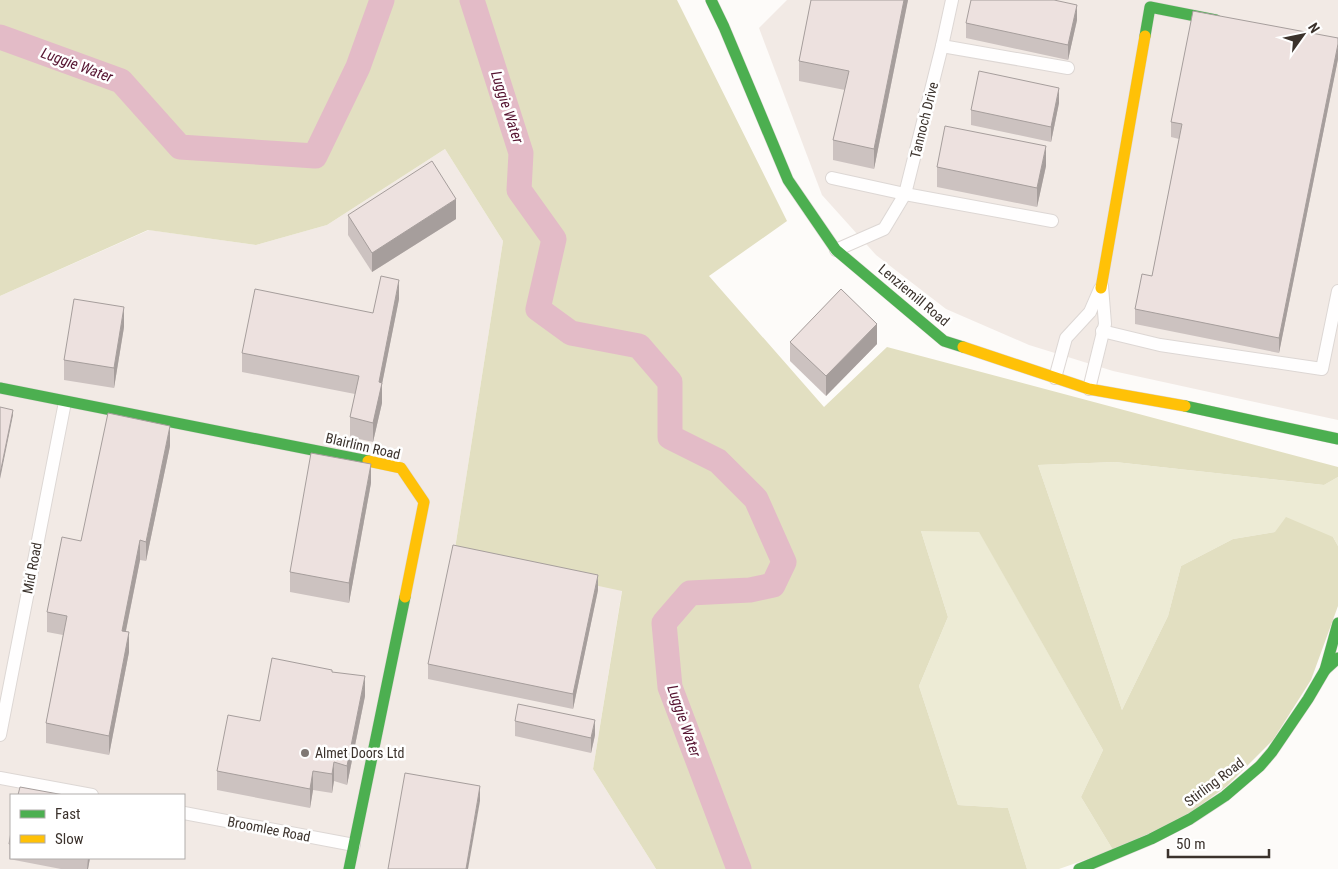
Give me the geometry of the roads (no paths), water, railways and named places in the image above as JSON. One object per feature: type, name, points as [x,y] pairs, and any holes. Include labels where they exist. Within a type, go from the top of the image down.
[{"type":"main road","name":"Lenziemill Road","points":[[711,0],[788,180],[836,250],[944,341],[1089,390],[1162,401],[1338,439]]},
{"type":"main road","points":[[1101,288],[1150,7],[1225,21]]},
{"type":"main road","name":"Blairlinn Road","points":[[0,388],[401,468],[424,502],[349,869]]},
{"type":"main road","name":"Stirling Road","points":[[1326,670],[1338,623]]},
{"type":"main road","name":"Stirling Road","points":[[1079,869],[1151,839],[1190,819],[1225,796],[1260,766],[1272,752],[1326,670],[1338,658]]},
{"type":"street","name":"Tannoch Drive","points":[[836,250],[884,229],[905,194],[952,0]]},
{"type":"street","points":[[942,46],[1068,68]]},
{"type":"street","points":[[832,178],[905,194],[1052,220]]},
{"type":"street","points":[[1055,378],[1066,338],[1090,312],[1102,286],[1105,324],[1089,390]]},
{"type":"street","points":[[1102,331],[1160,345],[1322,368],[1338,291]]},
{"type":"street","name":"Mid Road","points":[[0,735],[64,402]]},
{"type":"street","points":[[0,778],[87,794]]},
{"type":"street","name":"Broomlee Road","points":[[185,813],[354,845]]},
{"type":"waterway","name":"Luggie Water","points":[[0,37],[121,81],[180,147],[315,156],[358,67],[382,0]]},
{"type":"waterway","name":"Luggie Water","points":[[472,0],[521,153],[519,190],[554,239],[538,309],[571,333],[639,346],[670,382],[670,437],[718,461],[756,499],[784,562],[773,585],[750,590],[690,593],[664,623],[670,687],[739,869]]},
{"type":"place","name":"Almet Doors Ltd","points":[[305,753]]}]
